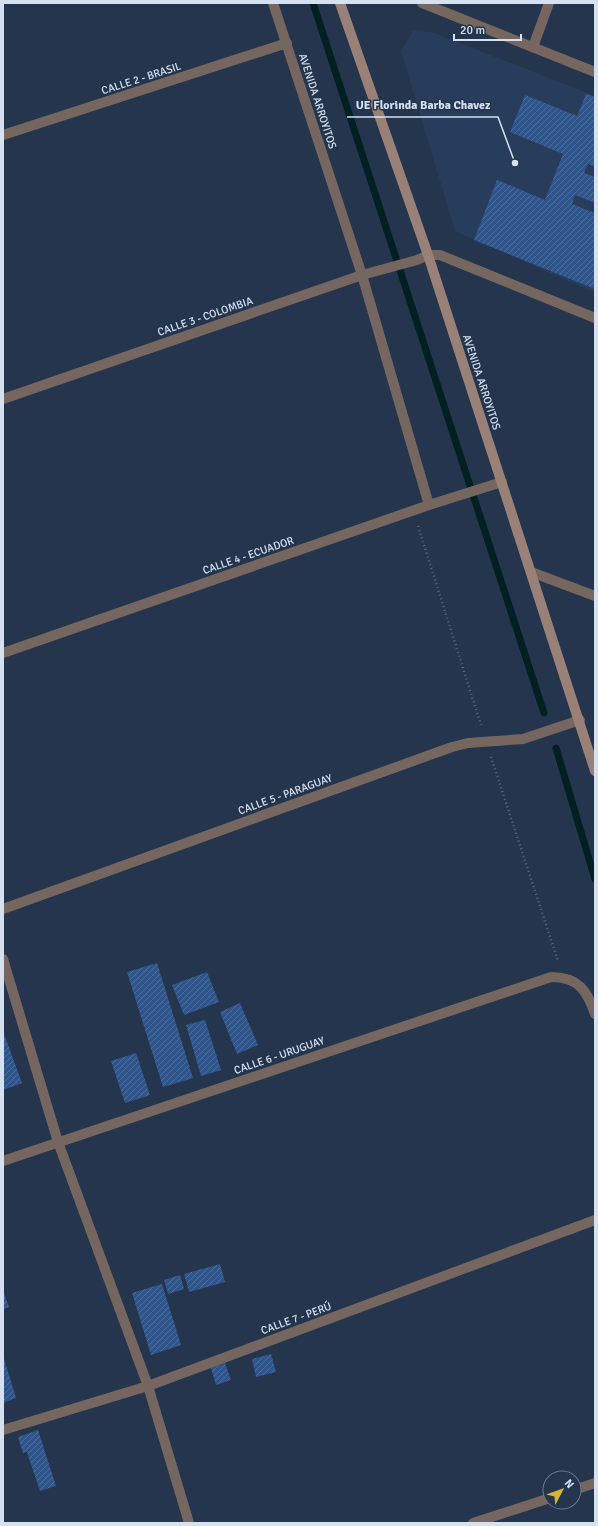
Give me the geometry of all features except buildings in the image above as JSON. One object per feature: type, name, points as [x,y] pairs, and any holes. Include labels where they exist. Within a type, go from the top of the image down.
[{"type":"street","name":"AVENIDA ARROYITOS","points":[[273,3],[362,274],[429,505]]},
{"type":"street","name":"AVENIDA ARROYITOS","points":[[340,3],[428,255],[499,483],[531,572],[580,720],[595,771]]},
{"type":"street","points":[[422,3],[595,72]]},
{"type":"street","points":[[533,48],[549,3]]},
{"type":"street","name":"CALLE 2 - BRASIL","points":[[3,135],[287,43]]},
{"type":"street","name":"CALLE 3 - COLOMBIA","points":[[3,399],[362,274],[417,260],[428,255]]},
{"type":"street","points":[[428,255],[440,256],[595,318]]},
{"type":"street","name":"CALLE 4 - ECUADOR","points":[[3,653],[445,499],[499,483]]},
{"type":"street","points":[[531,572],[595,596]]},
{"type":"street","name":"CALLE 5 - PARAGUAY","points":[[3,909],[452,747],[522,739],[580,720]]},
{"type":"street","points":[[3,959],[58,1142],[148,1386],[189,1523]]},
{"type":"street","name":"CALLE 6 - URUGUAY","points":[[3,1161],[551,977],[564,977],[575,981],[589,998],[595,1014]]},
{"type":"street","name":"CALLE 7 - PERÚ","points":[[3,1430],[148,1386],[595,1220]]},
{"type":"street","points":[[582,1487],[595,1483]]},
{"type":"street","points":[[473,1523],[542,1501]]},
{"type":"shaded area","points":[[413,31],[432,32],[595,96],[595,293],[455,231],[401,51]]},
{"type":"waterway","points":[[313,3],[544,713]]},
{"type":"waterway","points":[[556,748],[595,879]]},
{"type":"place","name":"UE Florinda Barba Chavez","points":[[515,163]]}]
